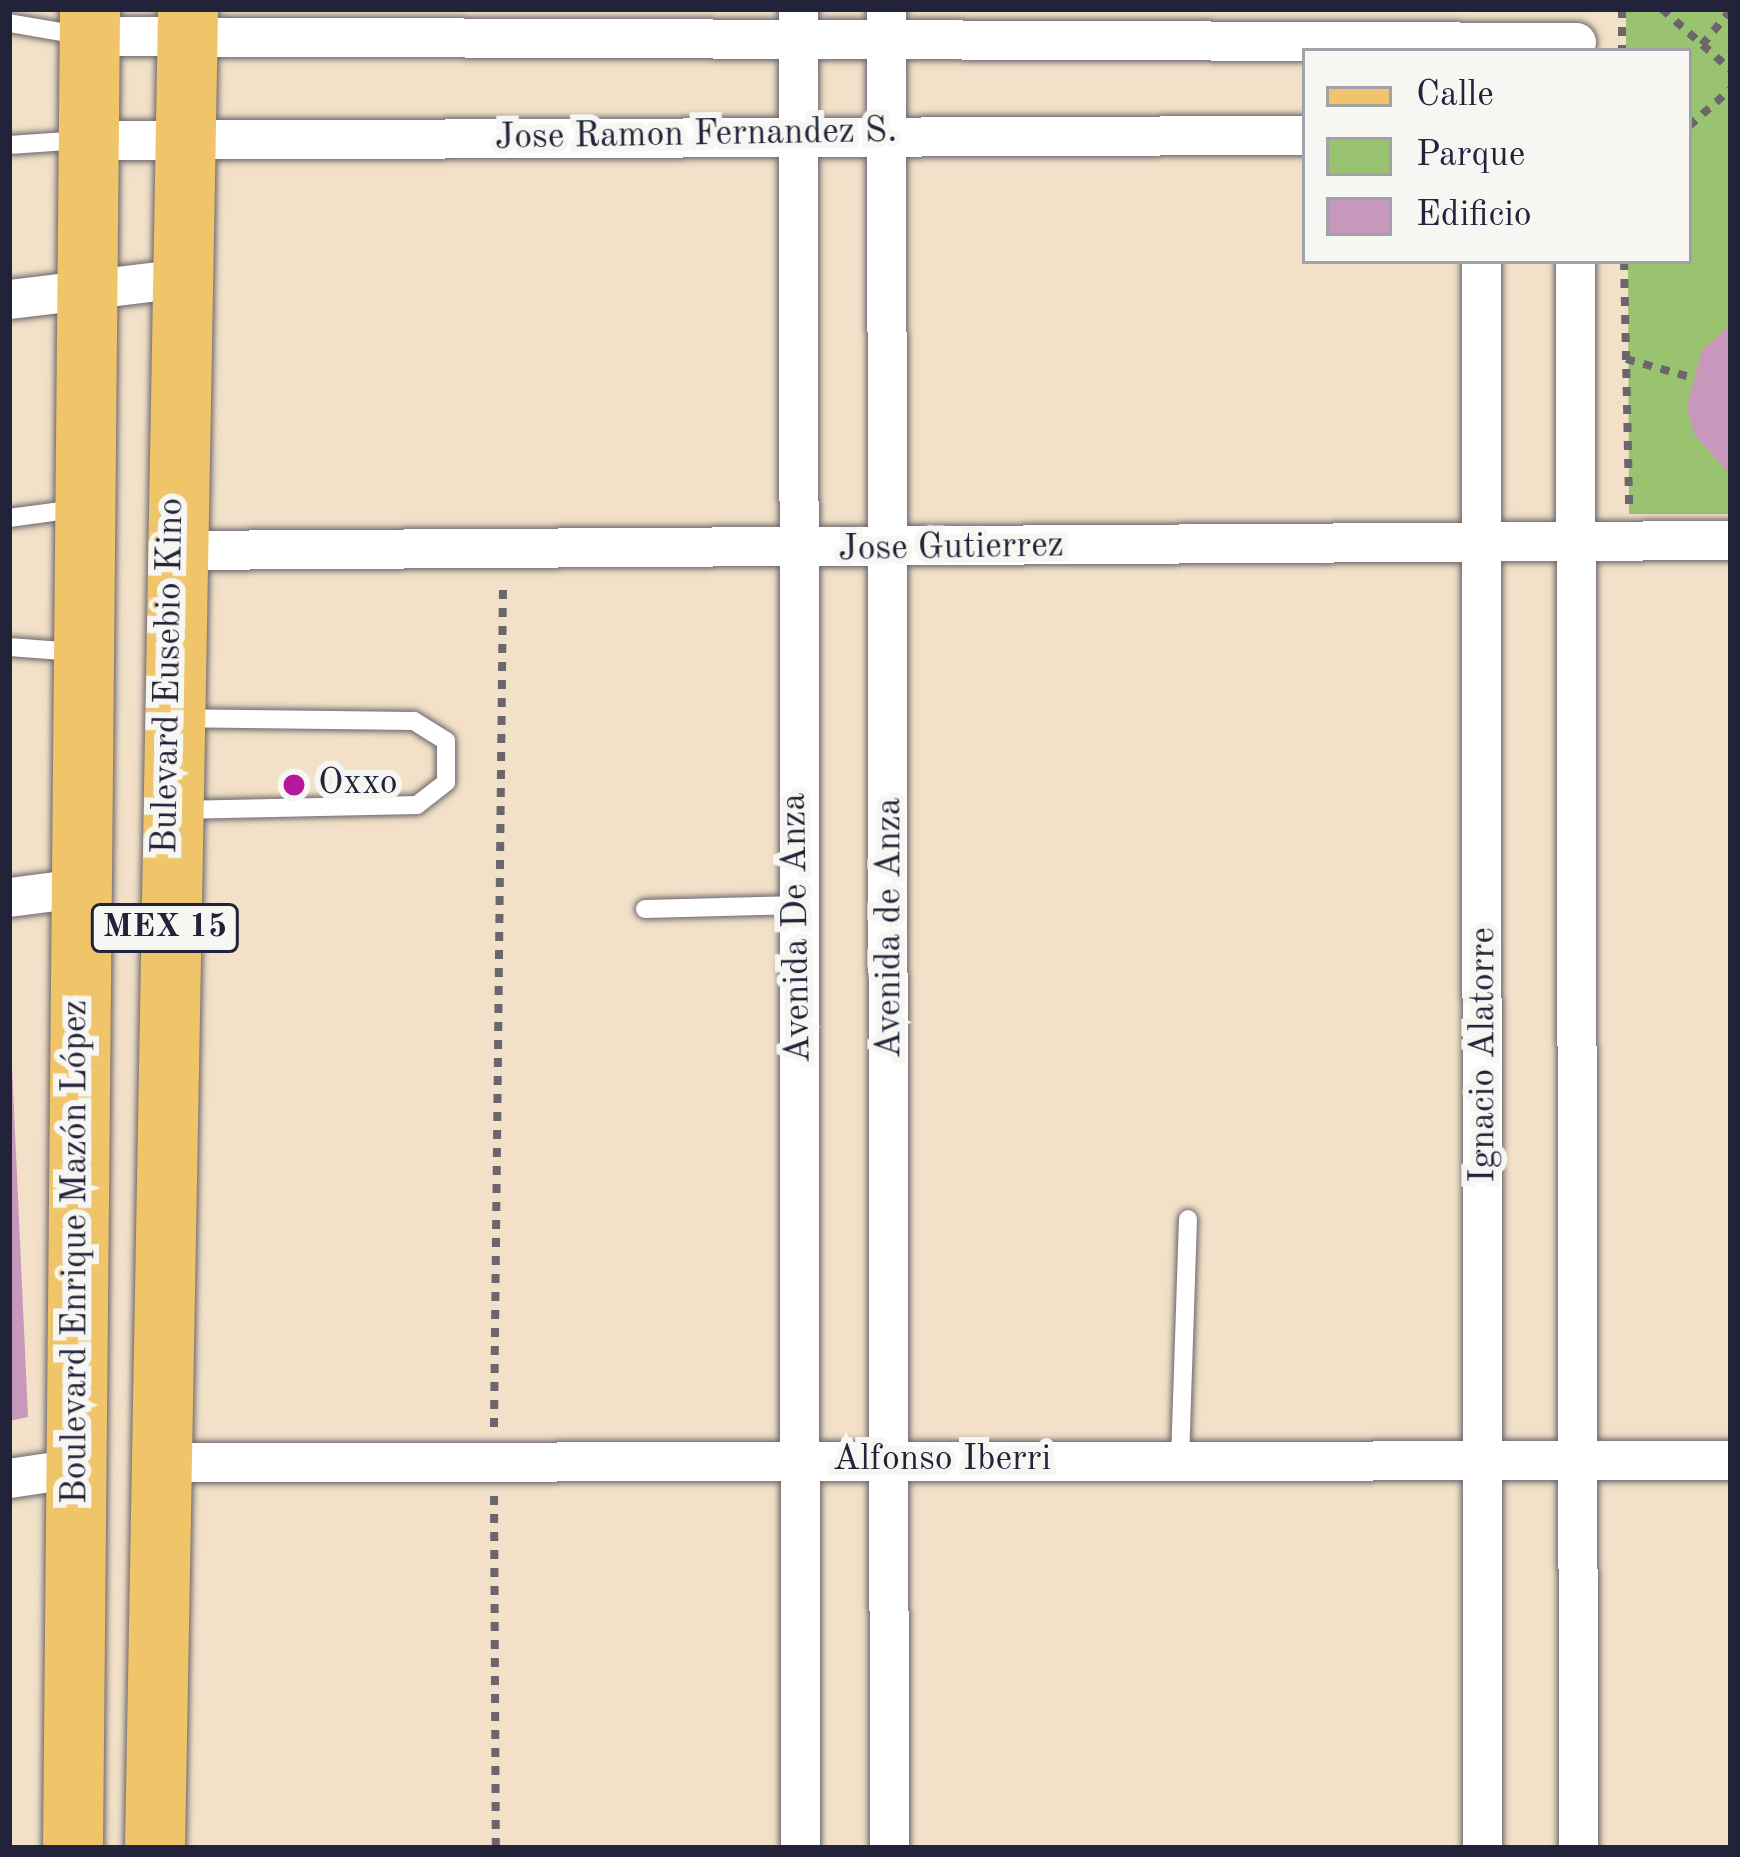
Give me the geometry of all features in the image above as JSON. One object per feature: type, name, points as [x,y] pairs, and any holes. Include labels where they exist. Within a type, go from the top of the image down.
[{"type":"main road","name":"Boulevard Enrique Mazón López","points":[[73,1848],[82,288],[89,23]]},
{"type":"main road","name":"Bulevard Eusebio Kino","points":[[155,1848],[154,1462],[188,24]]},
{"type":"street","points":[[89,23],[886,23],[1576,34]]},
{"type":"street","name":"Avenida de Anza","points":[[886,23],[892,550],[889,1848]]},
{"type":"street","name":"Avenida De Anza","points":[[799,24],[795,552],[800,1848]]},
{"type":"street","name":"Jose Ramon Fernandez S.","points":[[86,140],[885,133],[1302,135]]},
{"type":"street","name":"Ignacio Alatorre","points":[[1481,264],[1487,1458],[1482,1848]]},
{"type":"street","points":[[1575,264],[1578,1848]]},
{"type":"street","points":[[9,299],[182,278]]},
{"type":"street","name":"Jose Gutierrez","points":[[172,550],[795,552],[1731,540]]},
{"type":"street","points":[[9,897],[78,888]]},
{"type":"street","name":"Alfonso Iberri","points":[[154,1462],[1731,1460]]},
{"type":"street","points":[[9,1478],[76,1468]]},
{"type":"lane","points":[[9,22],[89,23]]},
{"type":"lane","points":[[9,146],[86,140]]},
{"type":"lane","points":[[9,518],[81,509]]},
{"type":"lane","points":[[9,647],[80,652]]},
{"type":"lane","points":[[168,718],[414,721],[446,741],[446,782],[417,805],[168,810]]},
{"type":"lane","points":[[645,909],[799,904]]},
{"type":"lane","points":[[1180,1460],[1188,1219]]},
{"type":"path","points":[[1622,9],[1622,48]]},
{"type":"path","points":[[1661,9],[1731,70]]},
{"type":"path","points":[[1702,44],[1731,10]]},
{"type":"path","points":[[1692,123],[1731,88]]},
{"type":"path","points":[[1624,264],[1629,514],[1650,514]]},
{"type":"path","points":[[1626,359],[1690,376]]},
{"type":"path","points":[[496,1848],[494,1460],[504,548]]},
{"type":"green space","points":[[1626,9],[1731,9],[1731,514],[1629,514],[1628,264],[1692,264],[1692,48],[1626,48]]},
{"type":"building","points":[[1731,324],[1731,476],[1694,434],[1687,406],[1702,350]]},
{"type":"building","points":[[9,1001],[28,1417],[9,1421]]},
{"type":"place","name":"Oxxo","points":[[294,785]]}]
